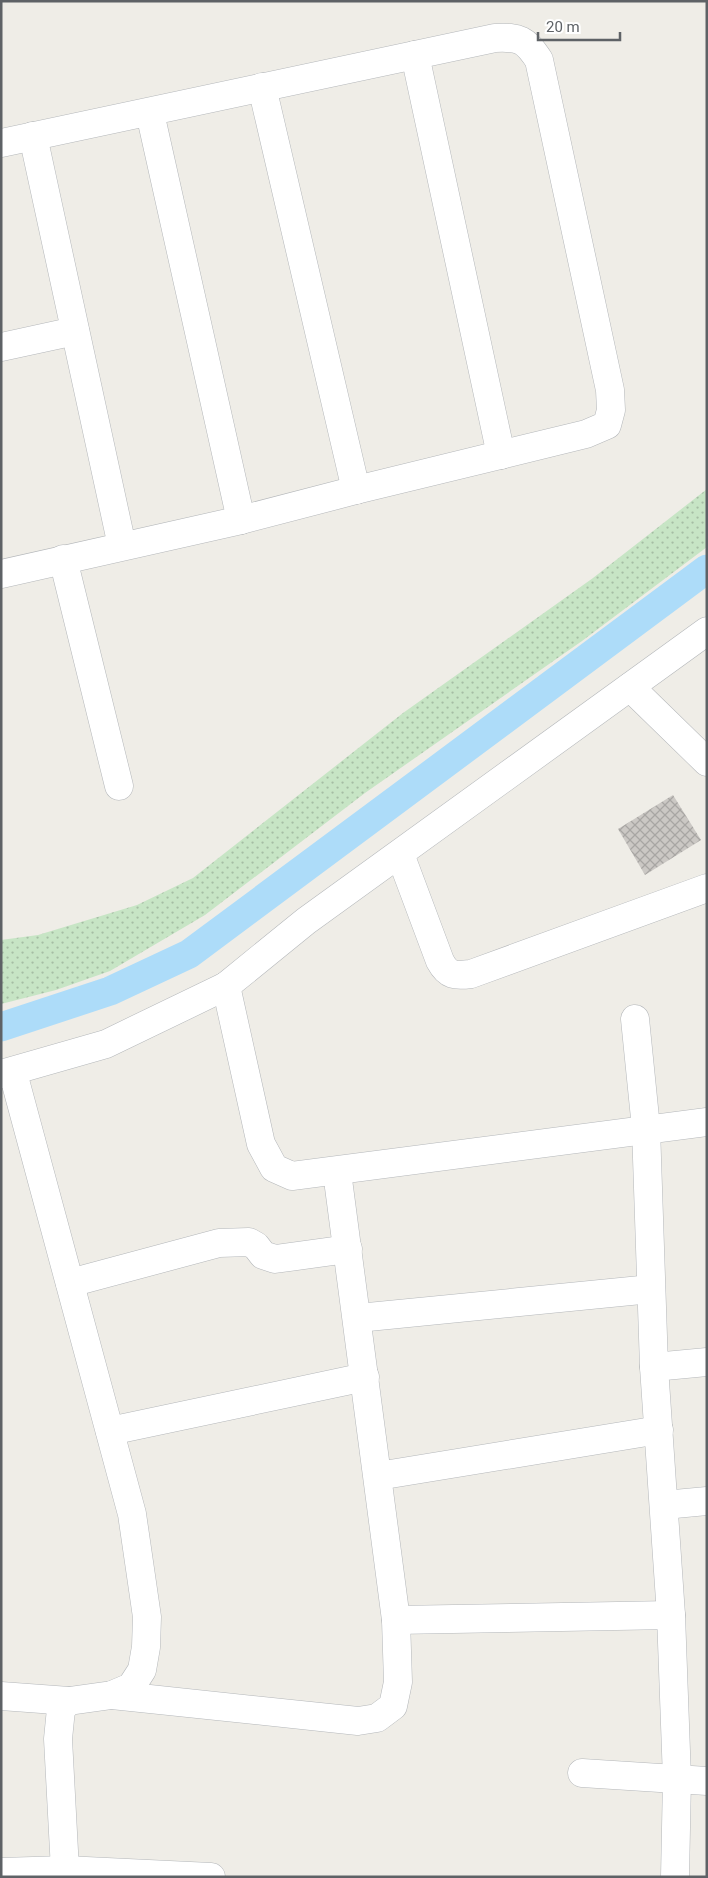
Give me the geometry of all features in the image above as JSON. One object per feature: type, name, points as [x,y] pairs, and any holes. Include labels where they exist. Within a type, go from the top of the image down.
[{"type":"street","points":[[1,143],[150,113],[262,87],[495,38],[512,37],[528,43],[539,60],[606,371],[611,410],[606,424],[586,434],[241,520],[1,574]]},
{"type":"street","points":[[415,55],[501,455]]},
{"type":"street","points":[[262,87],[356,490]]},
{"type":"street","points":[[150,113],[241,520]]},
{"type":"street","points":[[33,136],[122,546]]},
{"type":"street","points":[[1,347],[75,331]]},
{"type":"street","points":[[63,559],[119,786]]},
{"type":"street","points":[[112,1695],[131,1687],[142,1670],[146,1647],[147,1617],[132,1514],[70,1284],[7,1074],[106,1044],[226,986],[306,921],[630,687],[703,640]]},
{"type":"street","points":[[630,687],[707,762]]},
{"type":"street","points":[[400,854],[440,961],[445,972],[455,976],[471,974],[707,888]]},
{"type":"street","points":[[226,986],[261,1144],[274,1168],[292,1176],[337,1172],[646,1128],[707,1122]]},
{"type":"street","points":[[635,1019],[646,1128],[654,1367],[671,1615],[677,1779],[675,1877]]},
{"type":"street","points":[[1,1696],[69,1701],[112,1695],[358,1721],[377,1718],[393,1706],[398,1682],[396,1620],[358,1318],[337,1172]]},
{"type":"street","points":[[70,1284],[219,1243],[249,1242],[256,1246],[263,1255],[275,1259],[348,1250]]},
{"type":"street","points":[[358,1318],[651,1289]]},
{"type":"street","points":[[654,1367],[707,1362]]},
{"type":"street","points":[[110,1431],[365,1377]]},
{"type":"street","points":[[378,1476],[658,1430]]},
{"type":"street","points":[[664,1505],[707,1501]]},
{"type":"street","points":[[396,1620],[671,1615]]},
{"type":"street","points":[[65,1870],[58,1739],[61,1709],[69,1701]]},
{"type":"street","points":[[582,1773],[707,1781]]},
{"type":"street","points":[[1,1872],[65,1870],[211,1877]]},
{"type":"green space","points":[[707,489],[707,547],[582,641],[365,793],[205,915],[110,971],[56,990],[1,1004],[1,940],[38,935],[137,905],[193,878],[403,713],[593,578]]},
{"type":"building","points":[[673,795],[701,840],[645,875],[618,829]]},
{"type":"waterway","points":[[1,1027],[110,991],[189,954],[707,569]]}]
